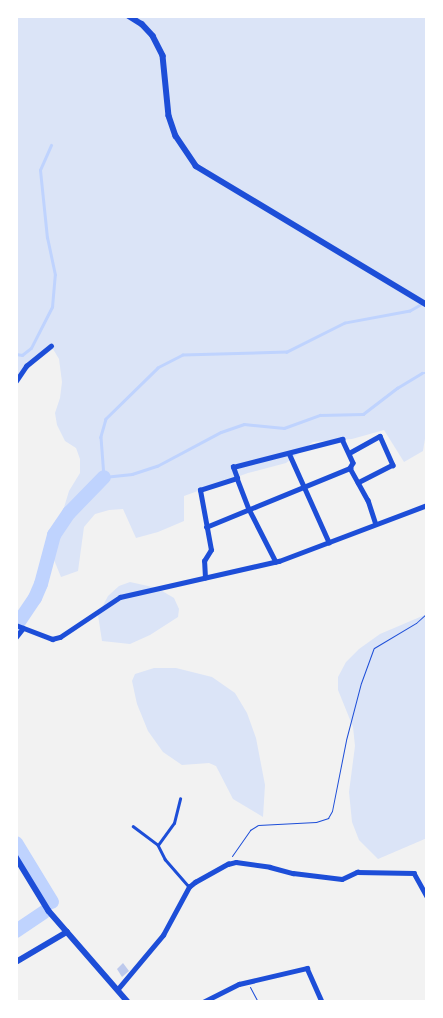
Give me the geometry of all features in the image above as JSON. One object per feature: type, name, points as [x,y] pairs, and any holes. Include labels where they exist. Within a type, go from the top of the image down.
[{"type":"street","points":[[129,16],[142,24],[153,36],[163,56],[169,116],[176,136],[196,166],[427,305]]},
{"type":"street","points":[[16,381],[26,366],[50,346]]},
{"type":"street","points":[[348,453],[380,436],[392,465],[358,483]]},
{"type":"street","points":[[206,527],[249,510],[303,488],[350,468],[353,463],[342,439],[233,467],[249,510],[276,562]]},
{"type":"street","points":[[289,453],[303,488],[329,542]]},
{"type":"street","points":[[350,468],[368,500],[376,524]]},
{"type":"street","points":[[205,578],[204,561],[211,550],[200,490],[236,478]]},
{"type":"street","points":[[16,625],[52,639],[60,637],[120,597],[276,562],[427,504]]},
{"type":"street","points":[[16,637],[23,628]]},
{"type":"street","points":[[16,857],[37,894],[67,932],[128,1002]]},
{"type":"street","points":[[117,990],[163,935],[189,887],[228,864],[236,862],[270,867],[293,873],[342,879],[357,872],[414,873],[427,896]]},
{"type":"street","points":[[16,962],[67,932]]},
{"type":"street","points":[[203,1002],[221,992],[248,982],[307,968],[322,1002]]},
{"type":"lane","points":[[158,846],[174,823],[180,799]]},
{"type":"lane","points":[[133,826],[158,846],[165,859],[189,887]]},
{"type":"path","points":[[228,864],[250,830],[258,825],[316,822],[328,818],[332,811],[358,692],[374,648],[416,623],[427,613]]},
{"type":"path","points":[[248,982],[258,1002]]},
{"type":"shaded area","points":[[16,16],[427,16],[427,426],[423,451],[404,462],[384,430],[352,439],[313,442],[286,463],[248,473],[184,496],[184,521],[158,532],[136,538],[123,509],[95,514],[84,527],[78,571],[61,577],[54,560],[55,537],[69,491],[80,473],[80,459],[76,448],[65,441],[57,425],[55,413],[60,398],[62,382],[59,359],[53,349],[30,366],[16,387]]},
{"type":"shaded area","points":[[130,582],[157,588],[174,598],[179,609],[178,617],[150,635],[130,644],[102,641],[98,615],[108,596],[119,586]]},
{"type":"shaded area","points":[[427,614],[427,838],[378,859],[359,840],[352,822],[349,792],[355,746],[353,727],[338,690],[338,677],[346,662],[359,649],[380,634]]},
{"type":"shaded area","points":[[154,668],[176,668],[212,677],[235,693],[247,713],[256,738],[265,785],[263,817],[233,799],[216,766],[209,763],[182,765],[163,752],[148,731],[137,704],[132,681],[135,674]]},
{"type":"building","points":[[123,963],[129,971],[122,977],[117,969]]},
{"type":"waterway","points":[[16,354],[22,355],[31,348],[52,307],[55,275],[47,238],[40,170],[51,145]]},
{"type":"waterway","points":[[424,303],[410,311],[345,323],[287,352],[183,355],[158,368],[106,419],[101,437],[104,477],[132,474],[157,466],[221,432],[244,424],[284,428],[320,415],[363,414],[397,388],[422,373],[427,373]]},
{"type":"waterway","points":[[16,626],[35,598],[41,584],[54,535],[69,513],[104,477]]},
{"type":"waterway","points":[[16,843],[52,902]]},
{"type":"waterway","points":[[16,931],[44,912]]}]
